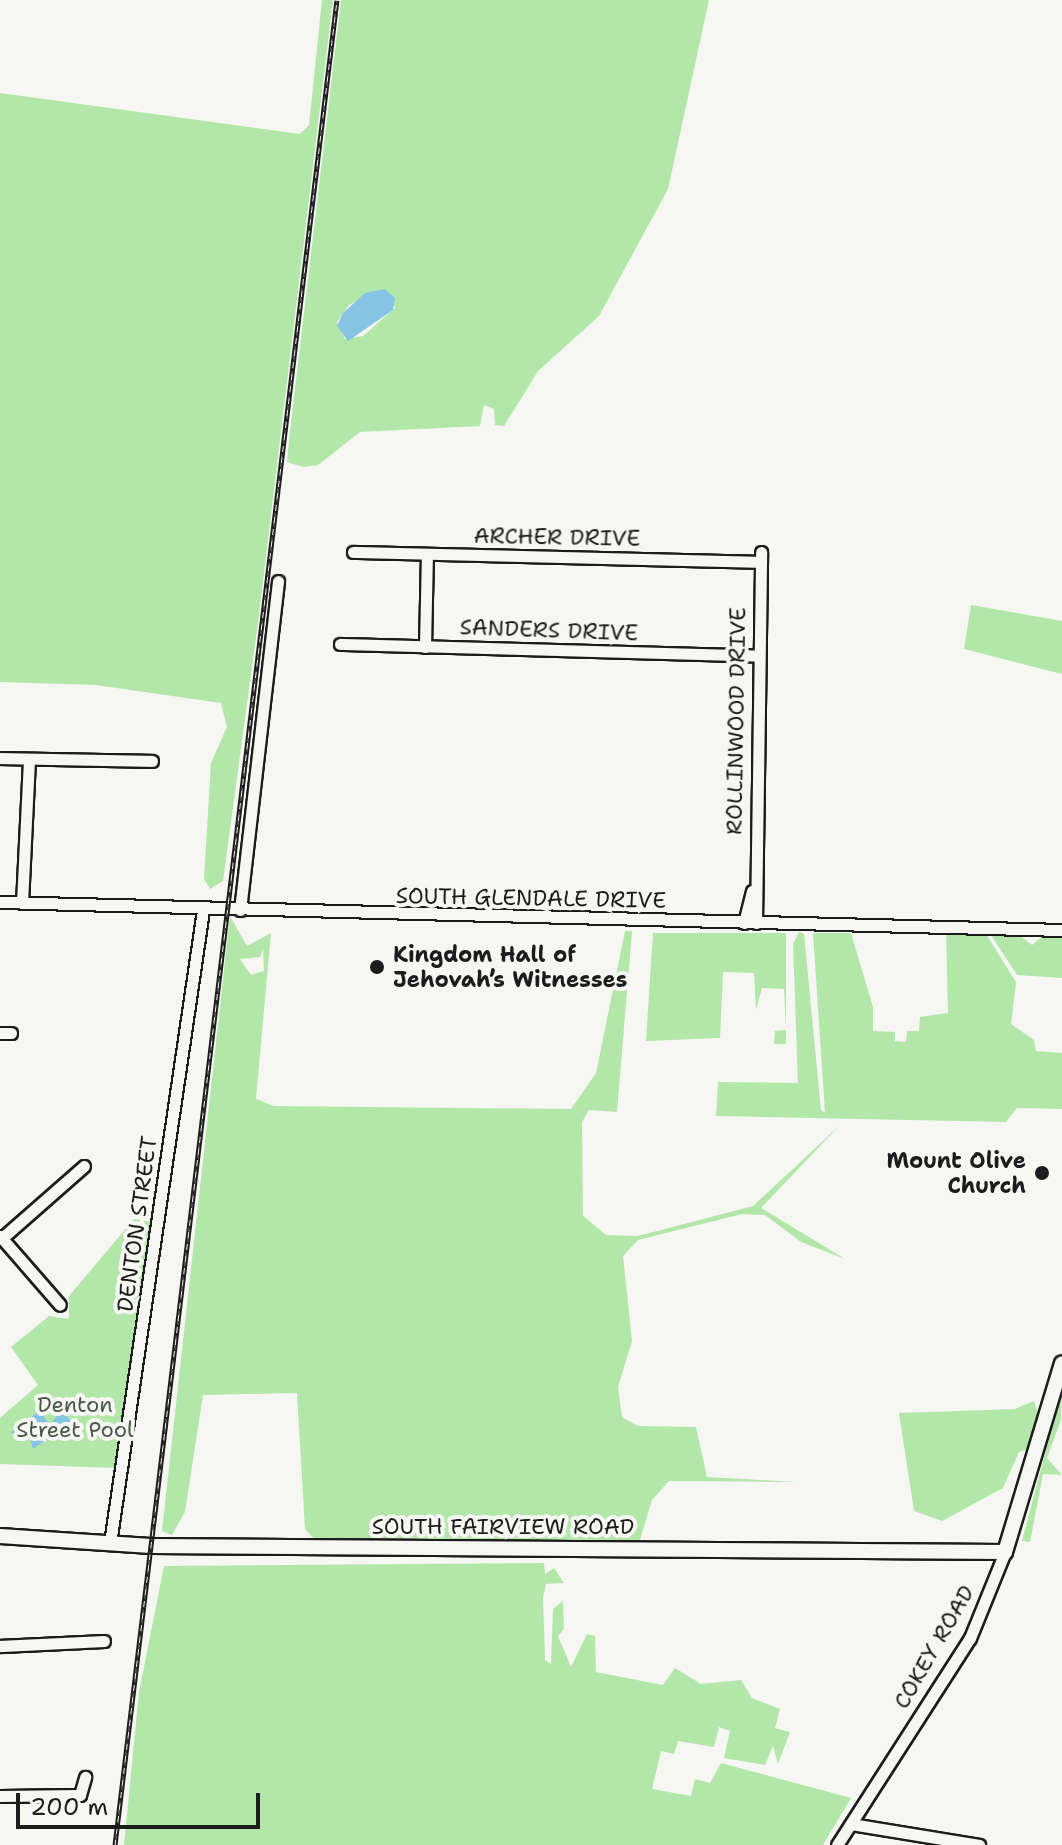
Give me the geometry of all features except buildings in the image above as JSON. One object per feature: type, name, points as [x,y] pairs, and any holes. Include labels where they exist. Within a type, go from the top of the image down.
[{"type":"main road","name":"COKEY ROAD","points":[[1005,1552],[1062,1363]]},
{"type":"main road","name":"SOUTH FAIRVIEW ROAD","points":[[0,1536],[110,1543],[1005,1552]]},
{"type":"street","name":"ARCHER DRIVE","points":[[353,552],[760,557]]},
{"type":"street","points":[[425,647],[427,554]]},
{"type":"street","name":"ROLLINWOOD DRIVE","points":[[750,923],[760,557]]},
{"type":"street","points":[[240,910],[278,581]]},
{"type":"street","name":"SANDERS DRIVE","points":[[340,644],[757,656]]},
{"type":"street","points":[[0,758],[152,761]]},
{"type":"street","points":[[22,903],[29,759]]},
{"type":"street","name":"SOUTH GLENDALE DRIVE","points":[[0,902],[203,910],[1062,930]]},
{"type":"street","name":"DENTON STREET","points":[[110,1543],[203,910]]},
{"type":"street","points":[[60,1305],[1,1237],[84,1166]]},
{"type":"street","name":"COKEY ROAD","points":[[837,1845],[970,1638],[1005,1552]]},
{"type":"street","points":[[0,1646],[104,1641]]},
{"type":"street","points":[[0,1796],[80,1795],[85,1777]]},
{"type":"street","points":[[851,1824],[979,1845]]},
{"type":"green space","points":[[322,0],[333,0],[258,623],[223,881],[210,889],[204,879],[211,763],[227,727],[221,703],[96,685],[0,682],[0,93],[300,134],[309,125]]},
{"type":"green space","points":[[341,0],[709,0],[668,189],[599,316],[538,371],[504,426],[495,425],[494,409],[484,405],[480,426],[360,432],[318,465],[303,467],[287,462]],"holes":[[[385,289],[395,308],[363,336],[345,339],[337,322],[349,305]]]},
{"type":"green space","points":[[971,605],[1062,621],[1062,674],[964,649]]},
{"type":"green space","points":[[230,916],[247,946],[271,933],[256,1099],[274,1106],[571,1109],[596,1073],[625,931],[632,931],[617,1112],[589,1110],[582,1122],[583,1216],[606,1235],[638,1236],[753,1206],[839,1126],[761,1208],[845,1259],[801,1242],[765,1215],[742,1214],[638,1240],[623,1256],[632,1341],[618,1387],[622,1417],[638,1426],[696,1427],[707,1477],[797,1482],[669,1481],[652,1500],[639,1543],[316,1541],[305,1529],[297,1393],[203,1395],[185,1512],[172,1535],[162,1531]],"holes":[[[263,949],[264,971],[251,975],[240,959],[260,957]]]},
{"type":"green space","points":[[799,932],[804,934],[821,1110],[825,1113],[813,933],[851,933],[873,1007],[873,1031],[895,1032],[895,1041],[906,1042],[907,1031],[919,1031],[920,1017],[948,1013],[946,932],[986,934],[1016,982],[1011,1024],[1034,1040],[1036,1051],[1062,1053],[1062,1109],[1017,1108],[1006,1122],[716,1116],[718,1082],[798,1083],[793,944]]},
{"type":"green space","points":[[653,933],[786,933],[786,1030],[784,989],[762,988],[756,1010],[754,973],[723,972],[720,1038],[646,1041]]},
{"type":"green space","points":[[1018,934],[1032,945],[1045,934],[1062,935],[1062,978],[1017,975],[991,935]]},
{"type":"green space","points":[[786,1030],[786,1044],[774,1044],[775,1031]]},
{"type":"green space","name":"Denton Street Pool","points":[[134,1219],[152,1222],[117,1468],[0,1464],[0,1418],[38,1385],[11,1347],[49,1316],[69,1319],[69,1296]]},
{"type":"green space","points":[[1062,1389],[1061,1420],[1047,1458],[1062,1475],[1043,1474],[1030,1542],[1022,1541]]},
{"type":"green space","points":[[1034,1401],[1038,1414],[1028,1449],[1019,1452],[1003,1488],[942,1521],[914,1511],[899,1413],[1015,1409]]},
{"type":"green space","points":[[544,1563],[545,1574],[554,1568],[564,1583],[546,1584],[543,1598],[545,1660],[551,1664],[553,1609],[563,1601],[564,1629],[558,1636],[571,1667],[587,1634],[595,1636],[596,1672],[663,1685],[675,1668],[701,1684],[741,1680],[752,1698],[780,1709],[775,1728],[790,1732],[778,1764],[773,1746],[765,1765],[724,1758],[730,1731],[719,1727],[714,1747],[678,1741],[674,1754],[661,1751],[652,1789],[691,1796],[695,1779],[710,1783],[721,1763],[851,1798],[823,1845],[124,1845],[139,1692],[164,1566]]},
{"type":"water","points":[[385,289],[395,298],[393,310],[348,341],[337,326],[343,313],[365,293]]},
{"type":"water","points":[[39,1411],[50,1424],[61,1412],[72,1421],[33,1449],[29,1435],[19,1442],[11,1432]]},
{"type":"railway","points":[[115,1845],[337,0]]},
{"type":"place","name":"Kingdom Hall of Jehovah’s Witnesses","points":[[377,967]]},
{"type":"place","name":"Mount Olive Church","points":[[1042,1173]]}]
